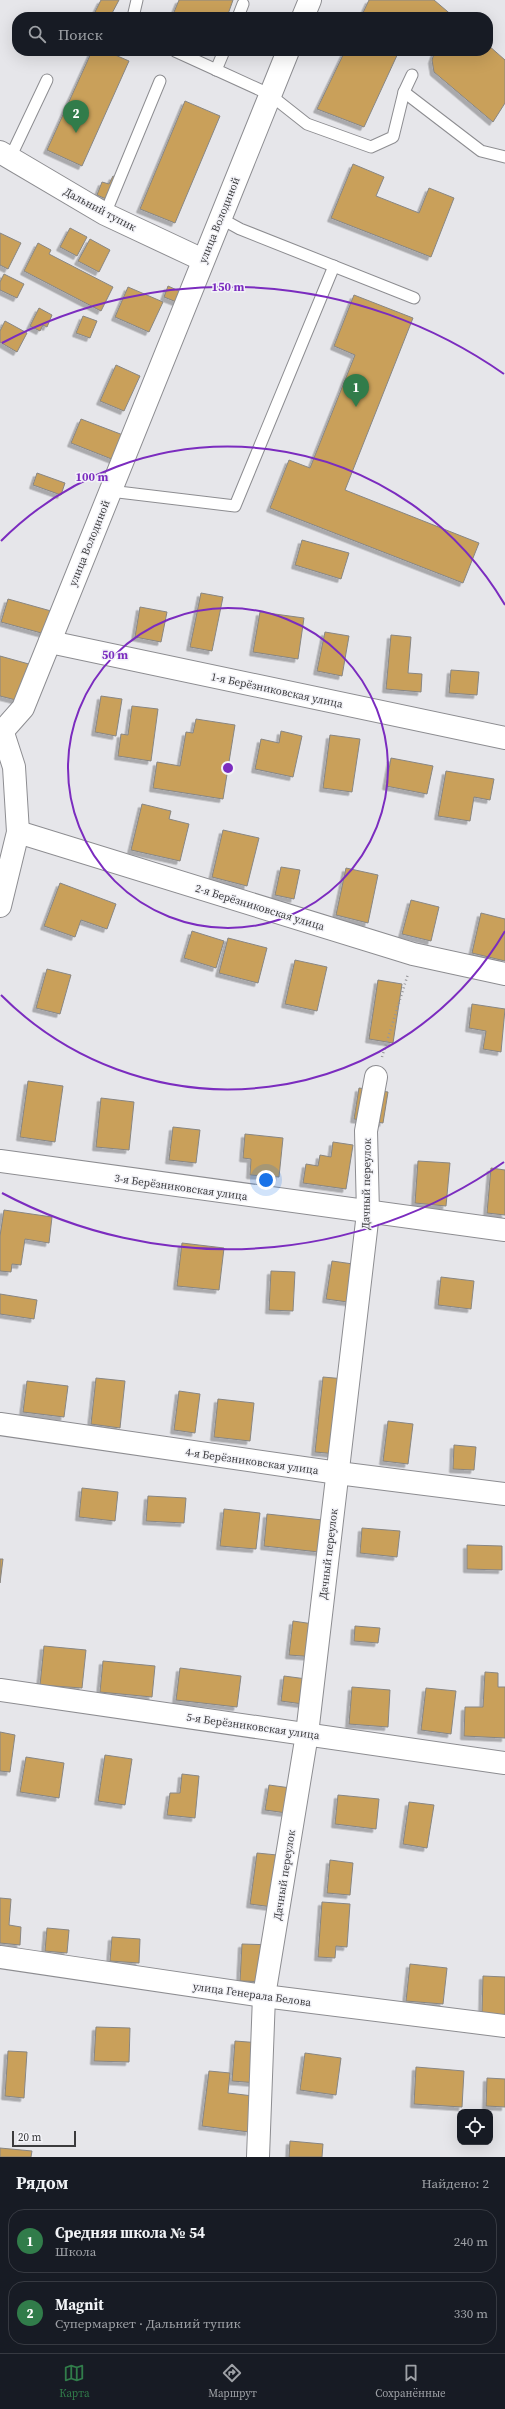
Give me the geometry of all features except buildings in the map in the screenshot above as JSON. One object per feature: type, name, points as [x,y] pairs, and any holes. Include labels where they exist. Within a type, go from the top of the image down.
[{"type":"street","points":[[305,12],[310,0]]},
{"type":"street","name":"улица Володиной","points":[[0,906],[18,832],[14,767],[1,734],[23,708],[269,94],[286,56]]},
{"type":"street","name":"Дальний тупик","points":[[5,155],[105,214],[203,260]]},
{"type":"street","name":"1-я Берёзниковская улица","points":[[50,642],[505,738]]},
{"type":"street","name":"2-я Берёзниковская улица","points":[[18,832],[414,954],[505,974]]},
{"type":"street","name":"Дачный переулок","points":[[258,2157],[264,1996],[307,1734],[368,1213],[366,1130],[376,1077]]},
{"type":"street","name":"3-я Берёзниковская улица","points":[[0,1162],[368,1213],[505,1230]]},
{"type":"street","name":"4-я Берёзниковская улица","points":[[0,1424],[338,1473],[505,1494]]},
{"type":"street","name":"5-я Берёзниковская улица","points":[[0,1690],[505,1763]]},
{"type":"street","name":"улица Генерала Белова","points":[[0,1957],[264,1996],[505,2026]]},
{"type":"lane","points":[[134,12],[137,0]]},
{"type":"lane","points":[[240,12],[243,4]]},
{"type":"lane","points":[[186,56],[269,94],[307,124],[371,146],[393,137],[404,92],[412,75]]},
{"type":"lane","points":[[216,70],[222,56]]},
{"type":"lane","points":[[5,155],[47,80]]},
{"type":"lane","points":[[105,214],[160,82]]},
{"type":"lane","points":[[404,92],[481,151],[505,156]]},
{"type":"lane","points":[[220,218],[240,229],[414,298]]},
{"type":"lane","points":[[110,492],[235,506],[334,266]]},
{"type":"path","points":[[376,1077],[414,954]]},
{"type":"place","name":"Magnit","points":[[76,133]]},
{"type":"place","name":"Средняя школа № 54","points":[[356,407]]}]
